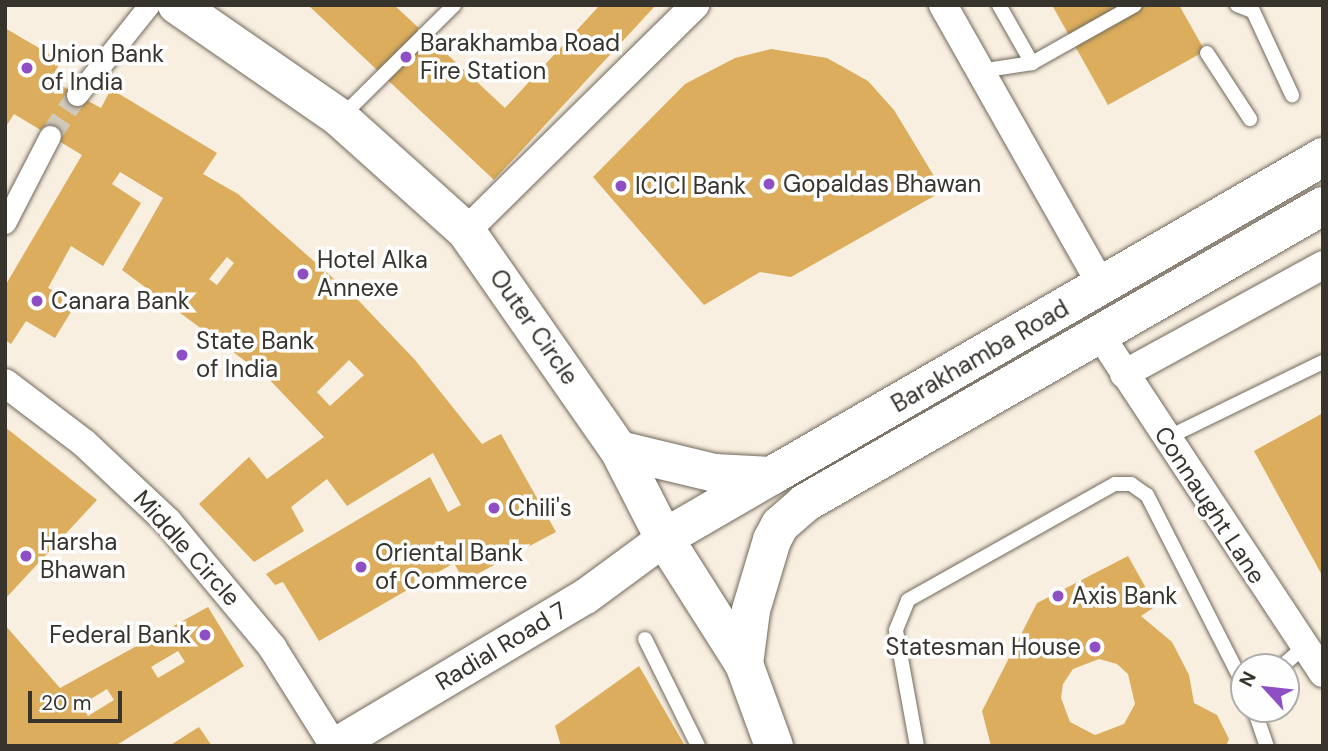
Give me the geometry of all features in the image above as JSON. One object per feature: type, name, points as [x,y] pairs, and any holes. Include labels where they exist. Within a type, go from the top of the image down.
[{"type":"main road","name":"Outer Circle","points":[[177,5],[340,118],[466,231],[619,450],[664,538],[744,664],[774,746]]},
{"type":"main road","name":"Barakhamba Road","points":[[664,538],[1323,157]]},
{"type":"main road","name":"Barakhamba Road","points":[[744,664],[751,610],[772,540],[793,512],[1323,206]]},
{"type":"main road","points":[[619,450],[715,473],[771,476]]},
{"type":"street","points":[[77,95],[149,5]]},
{"type":"street","points":[[466,231],[695,5]]},
{"type":"street","points":[[943,5],[1102,286]]},
{"type":"street","points":[[5,223],[50,136]]},
{"type":"street","points":[[1124,374],[1323,265]]},
{"type":"street","name":"Connaught Lane","points":[[1100,335],[1323,673]]},
{"type":"street","name":"Middle Circle","points":[[5,383],[85,443],[168,522],[272,647],[334,745]]},
{"type":"street","name":"Radial Road 7","points":[[334,745],[585,596],[664,538]]},
{"type":"lane","points":[[340,118],[454,5]]},
{"type":"lane","points":[[999,5],[1032,63]]},
{"type":"lane","points":[[979,71],[1032,63],[1135,5]]},
{"type":"lane","points":[[1237,5],[1259,8],[1292,95]]},
{"type":"lane","points":[[1207,53],[1250,119]]},
{"type":"lane","points":[[1167,438],[1323,362]]},
{"type":"lane","points":[[917,746],[897,630],[908,600],[1115,484],[1131,484],[1147,495],[1230,658]]},
{"type":"lane","points":[[645,639],[698,746]]},
{"type":"lane","points":[[1297,653],[1304,647]]},
{"type":"lane","points":[[1259,723],[1267,746]]},
{"type":"building","name":"Barakhamba Road Fire Station","points":[[308,5],[394,5],[505,108],[600,5],[656,5],[494,180]]},
{"type":"building","points":[[1052,5],[1179,5],[1205,51],[1108,105]]},
{"type":"building","points":[[5,28],[61,61],[51,79],[77,95],[101,108],[111,89],[217,153],[203,174],[238,194],[360,302],[415,360],[482,444],[501,434],[556,532],[464,581],[454,563],[319,641],[283,582],[275,585],[266,574],[430,477],[448,512],[461,505],[433,453],[347,506],[327,479],[291,507],[304,531],[254,562],[199,504],[249,457],[267,479],[324,437],[268,378],[122,270],[163,198],[120,172],[112,184],[141,203],[103,266],[71,246],[48,288],[77,302],[55,338],[26,321],[11,344],[5,340],[5,286],[82,155],[14,114],[5,128]],"holes":[[[227,257],[234,263],[217,285],[209,279]],[[349,360],[364,375],[330,406],[317,392]]]},
{"type":"building","name":"Gopaldas Bhawan","points":[[771,49],[827,58],[868,81],[894,110],[943,191],[791,277],[760,272],[704,305],[593,177],[685,84],[735,58]]},
{"type":"building","points":[[1323,413],[1323,577],[1254,451]]},
{"type":"building","name":"Harsha Bhawan","points":[[5,427],[97,500],[5,599]]},
{"type":"building","name":"Statesman House","points":[[1128,556],[1156,606],[1141,616],[1172,642],[1189,675],[1194,703],[1217,715],[1229,739],[1226,746],[991,746],[982,711],[1037,603]],"holes":[[[1099,659],[1117,664],[1128,674],[1135,704],[1124,724],[1095,735],[1070,722],[1061,698],[1063,684],[1073,669]]]},
{"type":"building","points":[[208,607],[244,666],[115,746],[5,746],[5,625],[60,688]],"holes":[[[178,651],[185,662],[158,678],[151,667]],[[107,689],[114,700],[88,716],[81,705]]]},
{"type":"building","points":[[639,666],[685,746],[561,746],[555,726]]},
{"type":"building","points":[[199,727],[212,746],[169,746]]},
{"type":"tunnel","points":[[50,136],[77,95]]},
{"type":"place","name":"Barakhamba Road Fire Station","points":[[406,57]]},
{"type":"place","name":"Union Bank of India","points":[[27,68]]},
{"type":"place","name":"Gopaldas Bhawan","points":[[769,184]]},
{"type":"place","name":"ICICI Bank","points":[[621,186]]},
{"type":"place","name":"Hotel Alka Annexe","points":[[303,274]]},
{"type":"place","name":"Canara Bank","points":[[37,301]]},
{"type":"place","name":"State Bank of India","points":[[182,355]]},
{"type":"place","name":"Chili's","points":[[494,508]]},
{"type":"place","name":"Harsha Bhawan","points":[[26,556]]},
{"type":"place","name":"Oriental Bank of Commerce","points":[[361,567]]},
{"type":"place","name":"Axis Bank","points":[[1058,596]]},
{"type":"place","name":"Federal Bank","points":[[205,635]]},
{"type":"place","name":"Statesman House","points":[[1095,647]]}]
